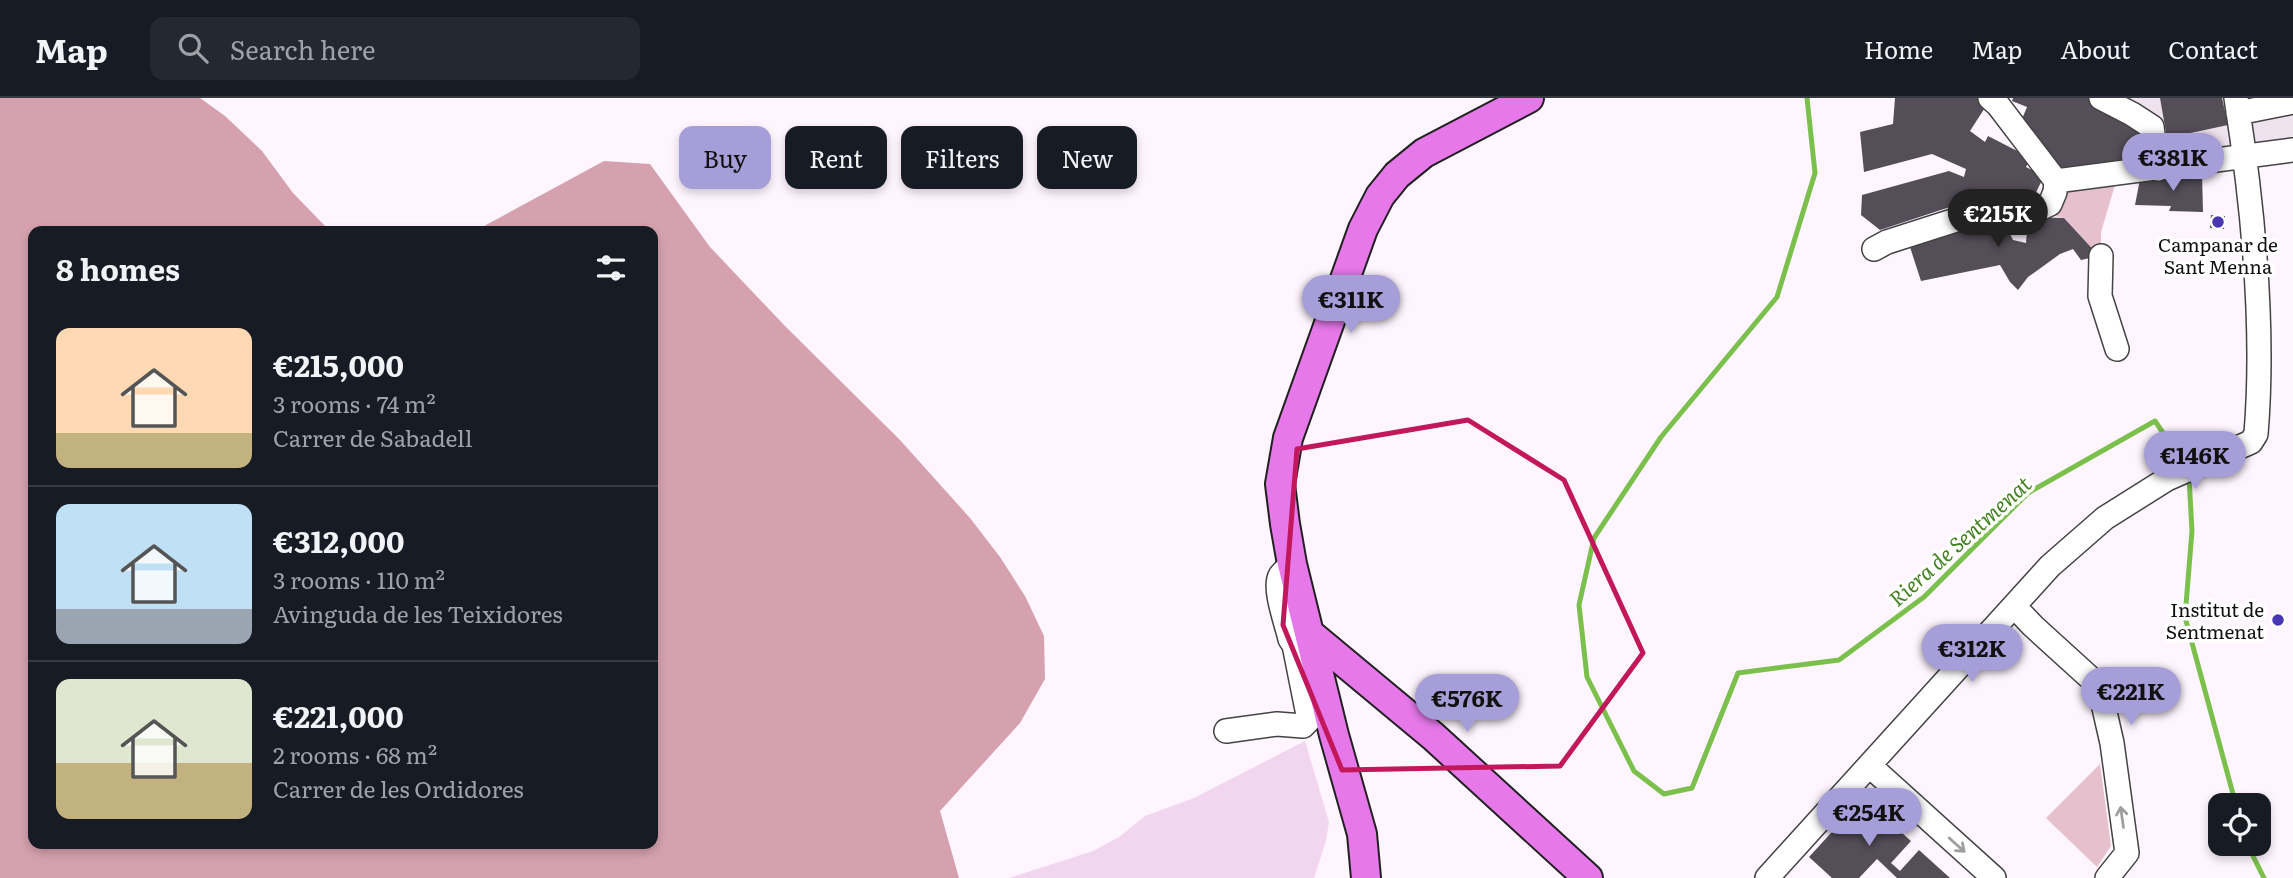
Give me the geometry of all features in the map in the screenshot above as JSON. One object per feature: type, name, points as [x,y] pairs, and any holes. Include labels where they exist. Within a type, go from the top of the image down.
[{"type":"main road","points":[[1366,878],[1362,834],[1306,643],[1280,484],[1285,450],[1363,229],[1380,197],[1397,175],[1424,153],[1457,133],[1528,98]]},
{"type":"main road","points":[[1306,643],[1434,737],[1588,878]]},
{"type":"street","points":[[2101,98],[2137,106],[2152,127],[2158,169]]},
{"type":"street","points":[[1996,100],[2056,181]]},
{"type":"street","points":[[1767,878],[2050,566],[2105,518],[2167,479],[2251,442],[2256,434],[2258,416],[2258,298],[2245,156],[2237,106],[2293,102]]},
{"type":"street","points":[[2056,181],[2293,150]]},
{"type":"street","points":[[1874,249],[1887,242],[1984,211],[2037,210],[2056,181]]},
{"type":"street","points":[[2101,256],[2099,296],[2117,349]]},
{"type":"street","points":[[2014,606],[2099,686],[2112,743],[2127,853],[2107,878]]},
{"type":"street","points":[[1226,732],[1277,724],[1303,726],[1310,720],[1306,643]]},
{"type":"street","points":[[1870,766],[1994,878]]},
{"type":"highlighted area","points":[[1468,420],[1564,480],[1643,653],[1560,766],[1342,770],[1283,625],[1297,449]]},
{"type":"shaded area","points":[[0,98],[200,98],[225,116],[262,151],[293,193],[325,226],[28,226],[28,849],[658,849],[658,226],[484,226],[604,161],[650,164],[710,247],[900,440],[970,518],[1025,596],[1044,636],[1045,679],[1020,723],[940,811],[959,878],[0,878]]},
{"type":"shaded area","points":[[2128,98],[2293,98],[2293,163],[2140,179],[2119,114]]},
{"type":"shaded area","points":[[2115,185],[2101,232],[2099,256],[2064,218],[2050,215],[2064,191]]},
{"type":"shaded area","points":[[1305,741],[1329,822],[1314,878],[1009,878],[1093,851],[1119,837],[1145,816],[1194,798]]},
{"type":"shaded area","points":[[2100,764],[2111,846],[2097,867],[2046,818]]},
{"type":"building","points":[[1895,98],[1980,98],[1988,103],[1970,131],[1985,142],[1988,136],[2031,158],[2026,167],[2044,176],[2030,205],[1956,205],[1880,230],[1861,215],[1862,195],[1949,171],[1964,177],[1966,169],[1932,154],[1864,172],[1860,132],[1893,124]]},
{"type":"building","points":[[2013,98],[2089,98],[2142,127],[2149,157],[2143,165],[2054,170],[2053,155],[2042,155],[2022,119],[2027,107],[2012,101]]},
{"type":"building","points":[[2160,98],[2222,98],[2228,125],[2167,138]]},
{"type":"building","points":[[2202,173],[2203,212],[2169,211],[2171,206],[2135,205],[2140,179]]},
{"type":"building","points":[[2000,214],[2013,240],[2026,243],[2028,217],[2064,218],[2099,256],[2081,260],[2073,249],[2060,254],[2028,277],[2018,290],[2000,265],[1921,281],[1909,244]]},
{"type":"building","name":"Campanar de Sant Menna","points":[[2211,215],[2225,216],[2224,229],[2210,228]]},
{"type":"building","points":[[1863,798],[1911,841],[1891,863],[1900,871],[1919,850],[1950,878],[1897,878],[1877,859],[1859,878],[1832,878],[1809,857]]},
{"type":"waterway","name":"Riera de Sentmenat","points":[[1807,98],[1815,173],[1777,297],[1661,437],[1594,538],[1579,605],[1587,677],[1634,771],[1664,794],[1692,788],[1738,673],[1839,660],[1924,597],[2028,493],[2155,421],[2185,465]]},
{"type":"waterway","name":"Riera de Sentmenat","points":[[2189,477],[2192,531],[2185,617],[2233,793]]},
{"type":"waterway","name":"Riera de Sentmenat","points":[[2253,856],[2264,878]]},
{"type":"place","name":"Campanar de Sant Menna","points":[[2218,222]]},
{"type":"place","name":"Institut de Sentmenat","points":[[2278,620]]}]
